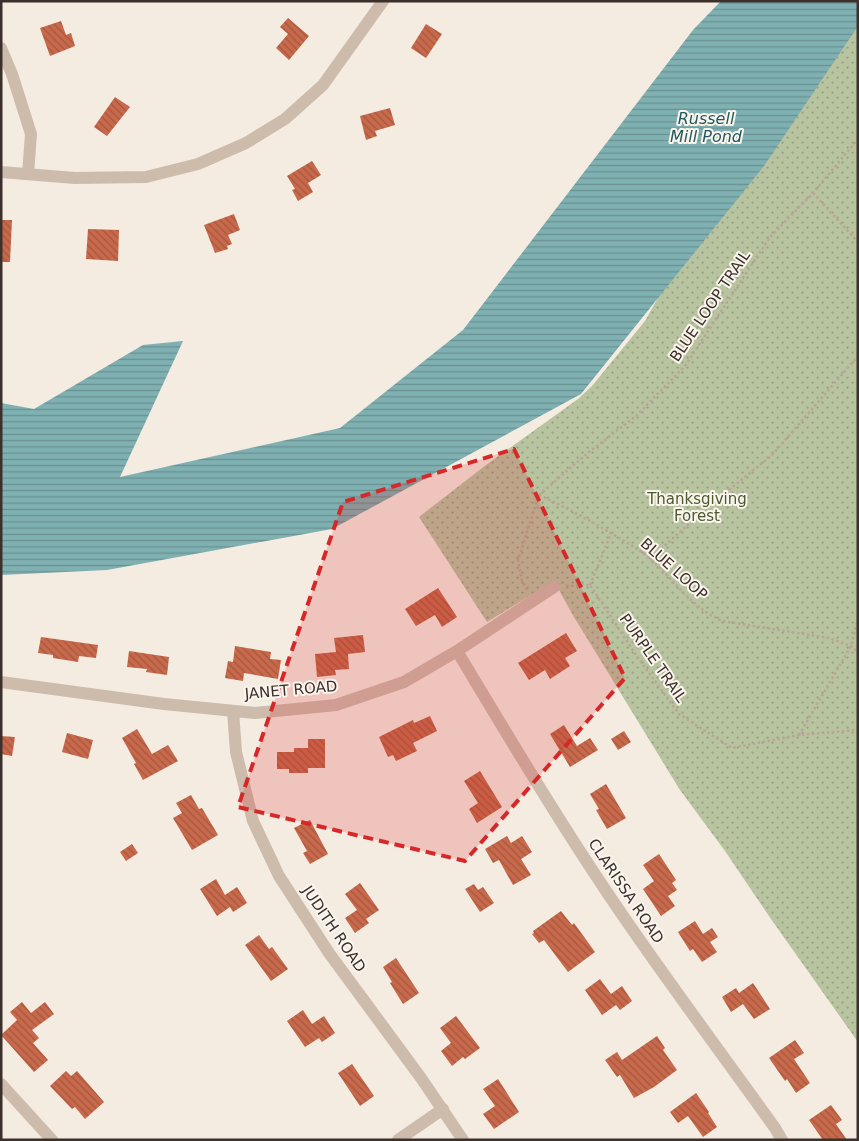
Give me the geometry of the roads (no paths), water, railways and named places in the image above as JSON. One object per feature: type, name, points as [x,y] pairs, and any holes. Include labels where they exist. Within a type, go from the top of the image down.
[{"type":"street","points":[[1,172],[75,178],[146,178],[198,164],[246,144],[285,119],[322,85],[383,1]]},
{"type":"street","points":[[1,48],[12,74],[31,134],[28,174]]},
{"type":"street","name":"JANET ROAD","points":[[1,682],[164,704],[255,713],[336,705],[404,682],[457,651],[554,586]]},
{"type":"street","name":"CLARISSA ROAD","points":[[457,651],[564,828],[630,927],[747,1088],[782,1140]]},
{"type":"street","name":"JUDITH ROAD","points":[[233,711],[236,752],[253,821],[279,876],[329,953],[463,1140]]},
{"type":"street","points":[[1,1084],[52,1140]]},
{"type":"street","points":[[398,1140],[442,1109]]},
{"type":"water","name":"Russell Mill Pond","points":[[721,1],[858,1],[858,26],[764,166],[581,394],[332,529],[107,570],[1,575],[1,403],[34,409],[143,345],[183,341],[120,477],[340,428],[463,330],[693,30]]},
{"type":"park label","name":"Thanksgiving Forest","points":[[697,508]]}]
